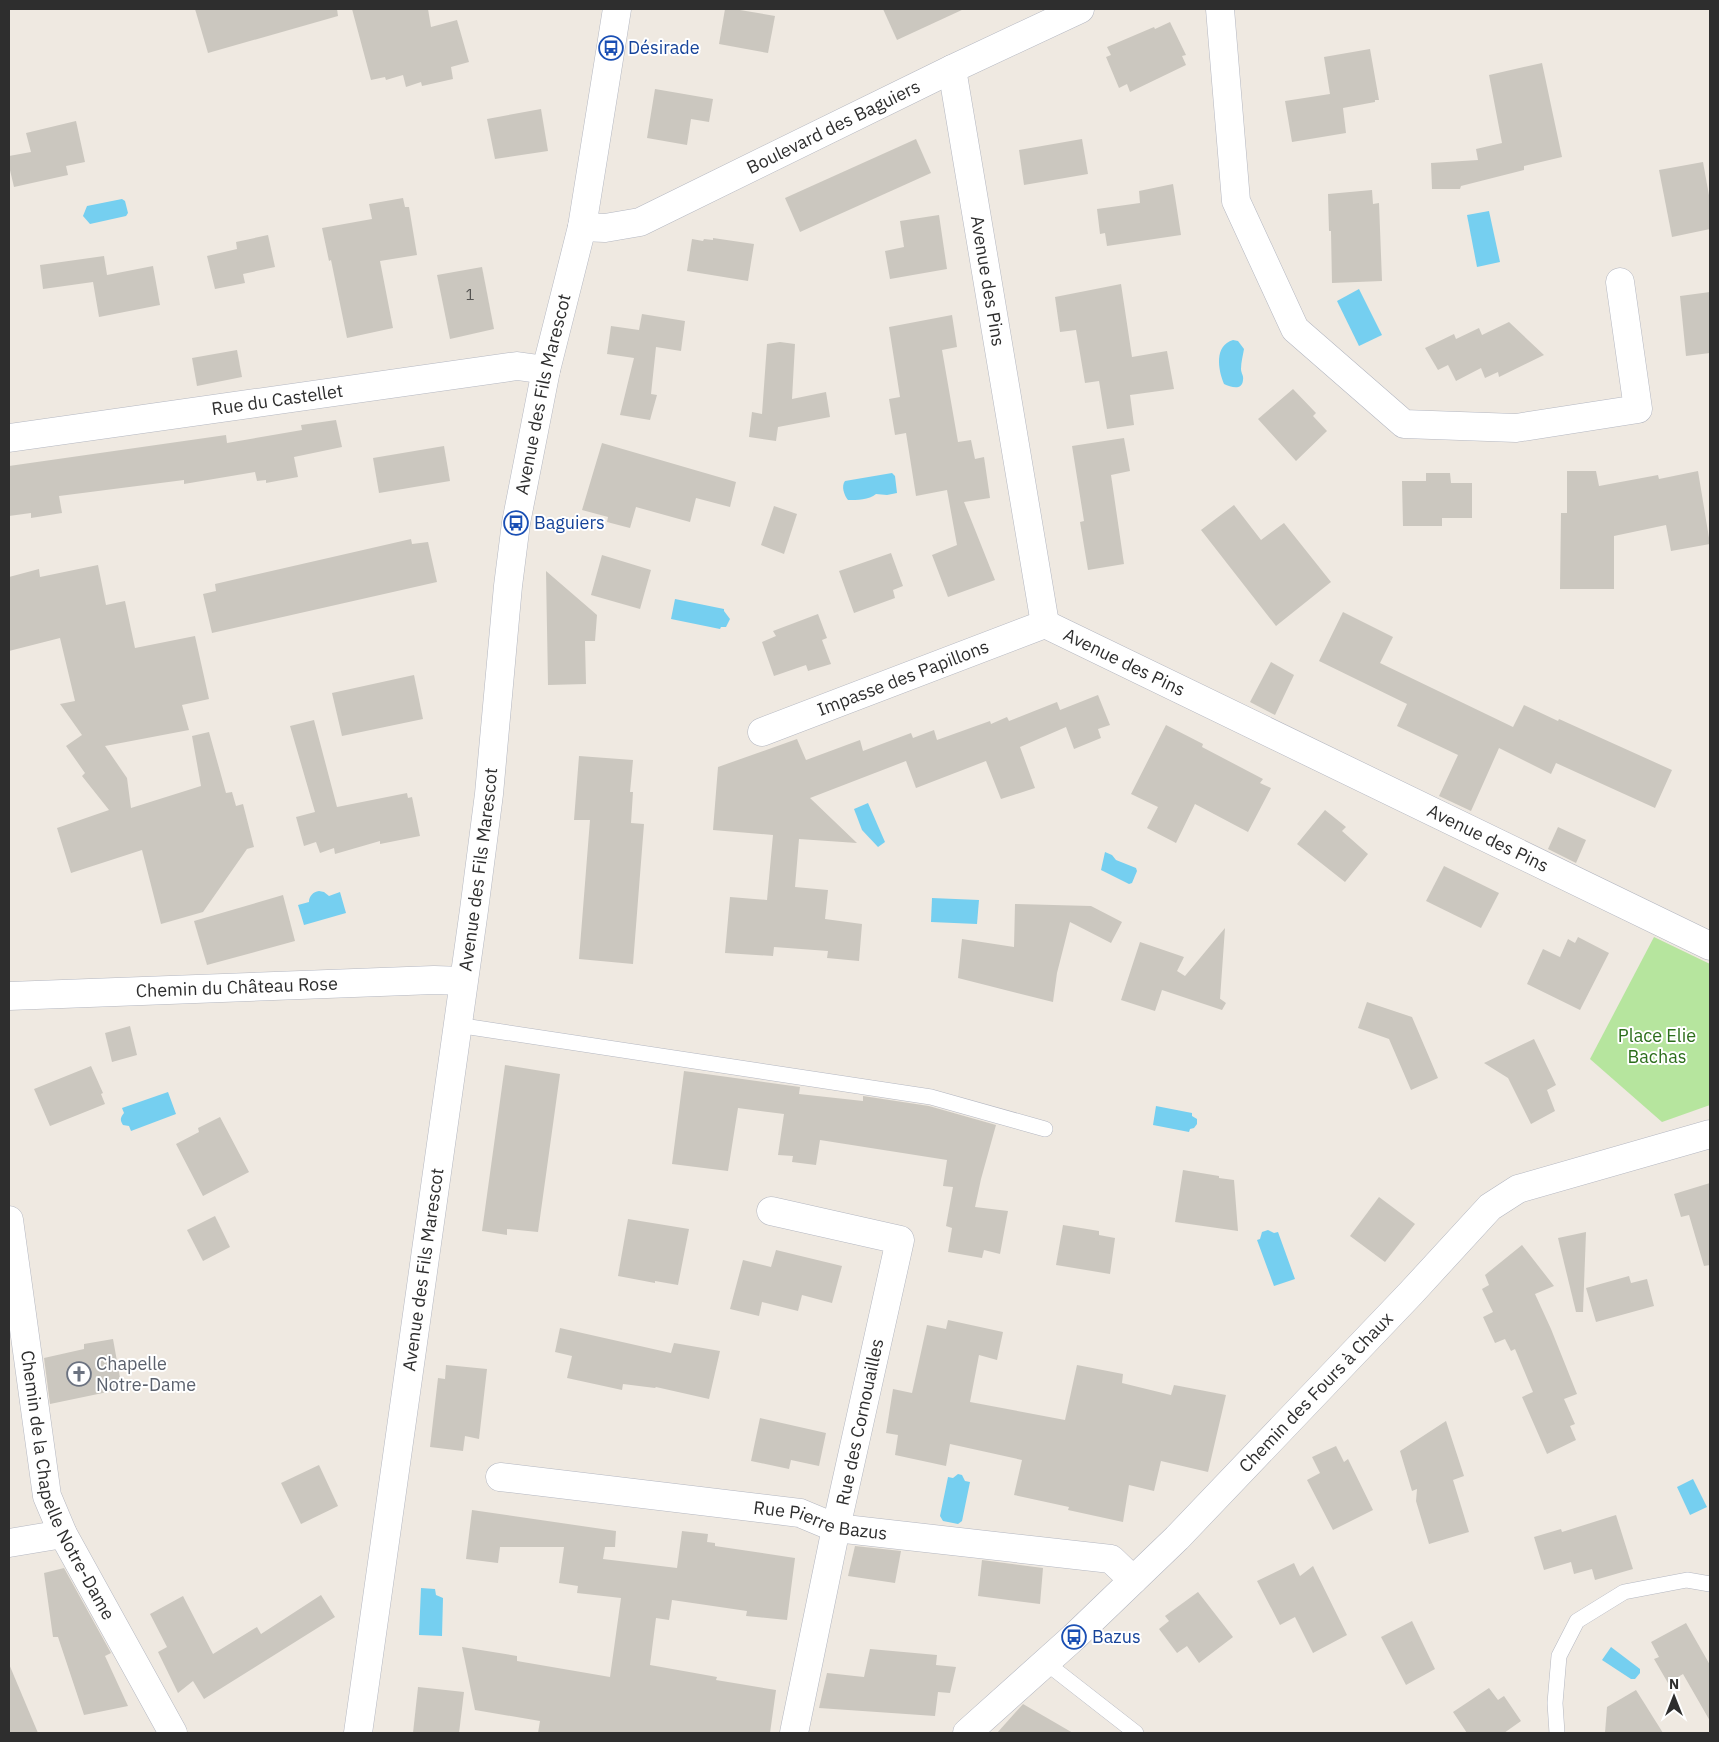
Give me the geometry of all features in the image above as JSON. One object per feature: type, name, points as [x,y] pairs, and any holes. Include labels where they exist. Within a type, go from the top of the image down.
[{"type":"street","name":"Avenue des Fils Marescot","points":[[358,1733],[488,794],[516,523],[546,370],[582,228],[617,9]]},
{"type":"street","name":"Boulevard des Baguiers","points":[[582,228],[605,228],[640,222],[952,69],[1080,9]]},
{"type":"street","points":[[1220,9],[1236,201],[1294,329],[1404,424],[1516,428],[1638,409],[1620,282]]},
{"type":"street","name":"Avenue des Pins","points":[[952,69],[1045,624],[1710,946]]},
{"type":"street","name":"Rue du Castellet","points":[[9,438],[517,366],[546,370]]},
{"type":"street","name":"Impasse des Papillons","points":[[762,732],[1045,624]]},
{"type":"street","name":"Chemin du Château Rose","points":[[9,996],[415,980],[463,981]]},
{"type":"street","name":"Chemin des Fours à Chaux","points":[[967,1733],[1177,1538],[1370,1337],[1490,1207],[1518,1189],[1710,1134]]},
{"type":"street","name":"Rue des Cornouailles","points":[[771,1211],[900,1240],[836,1528],[794,1733]]},
{"type":"street","name":"Chemin de la Chapelle Notre-Dame","points":[[9,1220],[47,1496],[63,1534],[173,1733]]},
{"type":"street","name":"Rue Pierre Bazus","points":[[500,1477],[800,1513],[836,1528],[1111,1560],[1133,1580]]},
{"type":"street","points":[[9,1543],[63,1534]]},
{"type":"lane","points":[[457,1025],[931,1097],[1045,1129]]},
{"type":"lane","points":[[1557,1733],[1555,1703],[1559,1656],[1577,1622],[1624,1592],[1687,1580],[1710,1584]]},
{"type":"lane","points":[[1045,1662],[1136,1733]]},
{"type":"green space","name":"Place Elie Bachas","points":[[1654,937],[1710,964],[1710,1105],[1662,1122],[1590,1059]]},
{"type":"water","points":[[122,199],[125,201],[128,213],[126,216],[90,224],[83,216],[87,206]]},
{"type":"water","points":[[1489,211],[1500,262],[1477,267],[1467,215]]},
{"type":"water","points":[[1359,289],[1382,335],[1359,346],[1337,301]]},
{"type":"water","points":[[1233,340],[1238,341],[1244,349],[1241,369],[1243,380],[1241,386],[1238,387],[1224,384],[1219,365],[1220,353],[1223,347]]},
{"type":"water","points":[[892,473],[895,476],[897,493],[887,495],[876,494],[866,499],[855,500],[848,500],[845,496],[843,488],[845,481]]},
{"type":"water","points":[[675,599],[724,609],[730,619],[726,627],[721,627],[720,629],[671,619]]},
{"type":"water","points":[[868,803],[885,842],[878,847],[862,830],[854,809]]},
{"type":"water","points":[[1105,852],[1112,855],[1116,860],[1136,868],[1137,871],[1132,883],[1129,884],[1101,870]]},
{"type":"water","points":[[319,891],[329,896],[340,892],[346,913],[304,925],[298,905],[309,902],[312,895]]},
{"type":"water","points":[[932,898],[979,900],[977,924],[931,922]]},
{"type":"water","points":[[168,1092],[176,1114],[131,1131],[129,1126],[123,1125],[121,1118],[124,1113],[122,1108]]},
{"type":"water","points":[[1156,1106],[1192,1113],[1192,1116],[1197,1119],[1197,1124],[1189,1132],[1153,1125]]},
{"type":"water","points":[[1268,1230],[1274,1233],[1278,1232],[1295,1279],[1274,1286],[1257,1240],[1260,1239],[1262,1232]]},
{"type":"water","points":[[958,1474],[962,1475],[965,1481],[970,1482],[962,1521],[958,1524],[943,1521],[940,1516],[948,1477],[953,1478]]},
{"type":"water","points":[[1693,1479],[1707,1507],[1690,1515],[1677,1487]]},
{"type":"water","points":[[421,1588],[435,1589],[436,1595],[443,1598],[442,1636],[419,1635]]},
{"type":"water","points":[[1611,1647],[1640,1669],[1640,1673],[1635,1679],[1631,1679],[1602,1660]]},
{"type":"building","points":[[195,9],[337,9],[338,16],[208,53]]},
{"type":"building","points":[[352,9],[428,9],[431,27],[457,20],[469,62],[451,67],[453,79],[422,86],[421,82],[406,87],[403,75],[386,80],[385,77],[371,80]]},
{"type":"building","points":[[725,9],[775,16],[768,53],[719,44]]},
{"type":"building","points":[[883,9],[964,9],[897,40]]},
{"type":"building","points":[[1170,22],[1186,55],[1182,56],[1186,65],[1130,92],[1127,84],[1119,88],[1106,57],[1111,55],[1107,47]]},
{"type":"building","points":[[1370,49],[1379,100],[1343,108],[1346,133],[1292,142],[1285,101],[1330,94],[1324,57]]},
{"type":"building","points":[[1542,63],[1562,157],[1524,166],[1524,170],[1461,186],[1460,189],[1432,189],[1431,163],[1478,160],[1476,149],[1502,143],[1489,75]]},
{"type":"building","points":[[655,89],[713,99],[709,122],[691,119],[687,145],[647,138]]},
{"type":"building","points":[[541,109],[548,151],[495,159],[487,119]]},
{"type":"building","points":[[76,121],[85,162],[66,166],[68,175],[14,187],[9,166],[9,156],[31,152],[26,133]]},
{"type":"building","points":[[916,139],[931,173],[800,232],[785,198]]},
{"type":"building","points":[[1082,139],[1088,174],[1024,185],[1019,150]]},
{"type":"building","points":[[1703,162],[1710,201],[1710,229],[1672,237],[1659,170]]},
{"type":"building","points":[[1173,184],[1181,235],[1107,246],[1105,233],[1100,234],[1097,209],[1140,203],[1139,191]]},
{"type":"building","points":[[1372,190],[1373,204],[1379,203],[1382,281],[1332,283],[1328,194]]},
{"type":"building","points":[[403,198],[405,207],[409,207],[417,255],[380,261],[393,328],[347,338],[331,260],[329,261],[322,228],[372,219],[369,204]]},
{"type":"building","points":[[939,215],[947,269],[890,279],[885,251],[904,247],[900,221]]},
{"type":"building","points":[[268,235],[275,267],[243,274],[245,283],[215,289],[207,256],[237,249],[236,242]]},
{"type":"building","points":[[713,238],[754,244],[748,281],[687,271],[692,239],[703,241],[704,239],[713,240]]},
{"type":"building","points":[[104,256],[107,275],[153,266],[160,305],[99,317],[93,282],[43,289],[40,265]]},
{"type":"building","points":[[482,267],[494,329],[450,339],[437,275]]},
{"type":"building","points":[[1121,284],[1132,357],[1167,351],[1174,389],[1130,395],[1134,425],[1107,429],[1099,381],[1085,383],[1076,330],[1060,332],[1055,297]]},
{"type":"building","points":[[1710,292],[1710,353],[1686,356],[1680,296]]},
{"type":"building","points":[[642,314],[685,321],[681,351],[656,347],[651,394],[657,395],[650,420],[620,415],[634,358],[607,354],[611,326],[639,330]]},
{"type":"building","points":[[952,315],[957,347],[942,350],[958,442],[971,440],[975,459],[984,457],[990,498],[964,502],[995,580],[948,597],[932,555],[957,545],[947,490],[916,496],[906,433],[895,435],[889,399],[900,397],[889,327]]},
{"type":"building","points":[[1509,322],[1544,355],[1499,377],[1498,372],[1485,378],[1481,368],[1456,381],[1448,365],[1438,370],[1425,348],[1454,334],[1456,339],[1479,328],[1482,335]]},
{"type":"building","points":[[780,342],[795,344],[792,399],[826,392],[830,417],[778,427],[776,441],[749,437],[752,412],[762,414],[767,344]]},
{"type":"building","points":[[237,350],[242,377],[197,386],[192,358]]},
{"type":"building","points":[[1293,389],[1316,413],[1313,416],[1327,431],[1296,461],[1258,419]]},
{"type":"building","points":[[336,420],[342,447],[294,457],[298,477],[266,483],[266,480],[257,481],[255,472],[184,484],[184,480],[59,496],[62,513],[31,518],[31,513],[9,516],[9,466],[226,435],[227,443],[302,430],[301,425]]},
{"type":"building","points":[[1124,438],[1130,471],[1111,475],[1124,564],[1088,570],[1080,522],[1084,521],[1072,446]]},
{"type":"building","points":[[602,443],[736,482],[730,507],[696,498],[690,522],[636,507],[630,528],[607,522],[608,517],[582,510]]},
{"type":"building","points":[[444,446],[450,481],[379,493],[373,458]]},
{"type":"building","points":[[1567,471],[1596,471],[1599,486],[1658,475],[1659,479],[1698,471],[1710,544],[1671,551],[1666,525],[1614,536],[1614,589],[1560,589],[1561,513],[1567,513]]},
{"type":"building","points":[[1426,473],[1450,473],[1451,483],[1472,483],[1472,518],[1442,518],[1442,526],[1403,526],[1402,481],[1426,481]]},
{"type":"building","points":[[1234,505],[1261,540],[1284,523],[1331,582],[1276,626],[1201,530]]},
{"type":"building","points":[[774,506],[797,514],[784,554],[761,545]]},
{"type":"building","points":[[411,539],[412,544],[428,542],[437,582],[212,633],[203,594],[216,591],[215,584]]},
{"type":"building","points":[[891,553],[903,586],[893,590],[895,598],[854,613],[839,571]]},
{"type":"building","points":[[602,555],[651,570],[640,609],[591,595]]},
{"type":"building","points":[[98,565],[106,605],[125,601],[135,648],[195,636],[209,699],[182,705],[189,730],[105,746],[127,778],[131,808],[201,786],[192,736],[209,732],[226,793],[232,792],[236,806],[243,804],[254,847],[247,849],[203,912],[161,924],[142,850],[71,873],[57,828],[109,810],[82,776],[85,773],[66,746],[82,735],[60,704],[75,701],[60,638],[9,651],[9,577],[39,569],[40,577]]},
{"type":"building","points":[[546,571],[597,615],[595,641],[585,641],[586,684],[548,685]]},
{"type":"building","points":[[1343,612],[1393,637],[1380,663],[1513,727],[1524,705],[1672,770],[1655,808],[1556,763],[1551,774],[1499,748],[1471,811],[1439,796],[1458,755],[1397,726],[1407,704],[1319,661]]},
{"type":"building","points":[[818,614],[827,638],[822,640],[831,664],[808,671],[806,665],[774,676],[762,642],[776,636],[773,631]]},
{"type":"building","points":[[1271,662],[1294,675],[1275,715],[1250,702]]},
{"type":"building","points":[[414,675],[423,719],[342,736],[332,693]]},
{"type":"building","points":[[1098,695],[1110,725],[1098,729],[1101,738],[1074,749],[1066,727],[1020,747],[1035,788],[1001,799],[986,761],[916,788],[906,761],[810,798],[857,843],[799,839],[795,887],[828,890],[825,919],[862,924],[859,961],[827,958],[828,951],[774,947],[773,956],[725,953],[730,897],[767,900],[773,835],[713,830],[718,767],[797,739],[806,760],[860,740],[863,751],[911,733],[913,738],[934,730],[937,740],[990,721],[991,724],[1007,717],[1009,721],[1057,702],[1060,710]]},
{"type":"building","points":[[314,720],[337,807],[407,793],[408,798],[412,797],[420,836],[380,844],[380,841],[335,854],[334,848],[320,853],[316,842],[304,846],[296,817],[315,812],[290,726]]},
{"type":"building","points":[[1166,725],[1203,744],[1202,747],[1263,779],[1260,783],[1271,788],[1248,832],[1195,804],[1176,843],[1147,828],[1158,807],[1131,794]]},
{"type":"building","points":[[579,756],[633,760],[630,792],[633,792],[631,823],[644,824],[633,964],[579,959],[590,820],[574,820]]},
{"type":"building","points":[[1325,810],[1346,827],[1342,831],[1368,854],[1345,882],[1297,844]]},
{"type":"building","points":[[1558,827],[1586,840],[1576,863],[1548,849]]},
{"type":"building","points":[[1444,866],[1499,893],[1481,928],[1426,901]]},
{"type":"building","points":[[283,895],[295,941],[207,965],[194,921]]},
{"type":"building","points":[[1015,904],[1091,906],[1122,922],[1111,943],[1070,922],[1057,973],[1053,1002],[958,978],[962,939],[1014,947]]},
{"type":"building","points":[[1225,928],[1220,999],[1226,1003],[1222,1010],[1162,990],[1155,1011],[1121,1000],[1140,942],[1184,957],[1177,971],[1185,976]]},
{"type":"building","points":[[1578,937],[1609,953],[1580,1010],[1527,984],[1543,949],[1560,957],[1568,939],[1575,943]]},
{"type":"building","points":[[1367,1002],[1412,1017],[1438,1078],[1411,1090],[1389,1039],[1358,1028]]},
{"type":"building","points":[[130,1026],[137,1055],[112,1062],[105,1033]]},
{"type":"building","points":[[1534,1039],[1556,1085],[1547,1090],[1555,1111],[1531,1124],[1508,1078],[1484,1063]]},
{"type":"building","points":[[505,1065],[560,1074],[538,1232],[507,1229],[507,1235],[482,1231]]},
{"type":"building","points":[[91,1066],[103,1093],[101,1094],[105,1104],[50,1126],[34,1089]]},
{"type":"building","points":[[684,1071],[800,1087],[799,1094],[863,1101],[863,1096],[929,1106],[996,1125],[975,1207],[1008,1211],[1000,1254],[984,1250],[982,1258],[948,1252],[952,1228],[946,1226],[953,1187],[943,1186],[947,1160],[820,1140],[816,1165],[792,1162],[793,1156],[778,1155],[784,1114],[738,1108],[728,1171],[672,1164]]},
{"type":"building","points":[[220,1117],[249,1172],[203,1196],[176,1144],[199,1132],[198,1128]]},
{"type":"building","points":[[1183,1170],[1234,1180],[1238,1231],[1175,1222]]},
{"type":"building","points":[[1710,1183],[1710,1265],[1704,1266],[1689,1215],[1681,1217],[1674,1194]]},
{"type":"building","points":[[1379,1197],[1415,1224],[1385,1262],[1350,1236]]},
{"type":"building","points":[[215,1216],[230,1247],[203,1261],[187,1230]]},
{"type":"building","points":[[628,1219],[689,1229],[678,1285],[618,1276]]},
{"type":"building","points":[[1063,1225],[1099,1231],[1099,1235],[1115,1238],[1110,1274],[1056,1265]]},
{"type":"building","points":[[1586,1232],[1583,1312],[1576,1312],[1558,1238]]},
{"type":"building","points":[[1522,1245],[1554,1286],[1535,1294],[1577,1394],[1564,1399],[1575,1424],[1570,1426],[1576,1440],[1547,1454],[1522,1397],[1533,1392],[1515,1349],[1511,1351],[1505,1339],[1495,1343],[1483,1317],[1493,1312],[1482,1289],[1489,1285],[1485,1275]]},
{"type":"building","points":[[776,1250],[842,1266],[832,1303],[802,1295],[798,1311],[762,1302],[759,1316],[730,1309],[743,1260],[771,1267]]},
{"type":"building","points":[[1629,1276],[1631,1283],[1647,1279],[1654,1306],[1596,1322],[1586,1288]]},
{"type":"building","points":[[948,1320],[1003,1332],[997,1360],[979,1355],[970,1402],[1065,1420],[1077,1365],[1123,1374],[1122,1383],[1171,1395],[1174,1385],[1226,1395],[1208,1472],[1161,1461],[1154,1491],[1129,1485],[1123,1522],[1068,1510],[1069,1507],[1014,1495],[1022,1460],[950,1444],[946,1466],[895,1455],[898,1435],[886,1433],[893,1389],[912,1393],[927,1325],[946,1329]]},
{"type":"building","points":[[560,1328],[671,1353],[674,1343],[720,1351],[709,1399],[656,1387],[623,1384],[622,1390],[567,1378],[572,1356],[555,1352]]},
{"type":"building","name":"Chapelle Notre-Dame","points":[[113,1339],[122,1389],[50,1404],[44,1358],[84,1349],[84,1344]]},
{"type":"building","points":[[446,1365],[487,1369],[479,1439],[465,1436],[463,1451],[430,1447],[438,1378],[445,1379]]},
{"type":"building","points":[[760,1418],[826,1433],[819,1466],[791,1460],[789,1469],[751,1461]]},
{"type":"building","points":[[1446,1421],[1464,1476],[1453,1480],[1469,1532],[1429,1544],[1416,1501],[1417,1489],[1412,1491],[1400,1451]]},
{"type":"building","points":[[1336,1446],[1344,1462],[1348,1459],[1373,1510],[1333,1530],[1307,1480],[1320,1473],[1312,1457]]},
{"type":"building","points":[[319,1465],[338,1506],[301,1524],[281,1483]]},
{"type":"building","points":[[472,1510],[616,1531],[615,1547],[605,1547],[603,1559],[677,1568],[682,1531],[708,1534],[707,1542],[715,1543],[715,1546],[795,1558],[787,1620],[746,1616],[747,1611],[672,1600],[669,1620],[656,1618],[650,1665],[717,1677],[716,1680],[776,1690],[770,1733],[538,1733],[540,1721],[475,1710],[462,1647],[517,1656],[517,1661],[610,1677],[621,1598],[577,1593],[578,1586],[559,1583],[564,1547],[500,1547],[498,1563],[466,1559]]},
{"type":"building","points":[[1616,1515],[1633,1569],[1595,1580],[1592,1569],[1574,1574],[1571,1562],[1544,1570],[1534,1537],[1561,1529],[1562,1532]]},
{"type":"building","points":[[855,1546],[901,1551],[895,1583],[848,1576]]},
{"type":"building","points":[[982,1560],[1043,1568],[1040,1604],[978,1596]]},
{"type":"building","points":[[1294,1563],[1300,1576],[1313,1566],[1347,1635],[1313,1653],[1295,1617],[1280,1625],[1257,1581]]},
{"type":"building","points":[[64,1568],[111,1653],[105,1656],[128,1706],[84,1715],[58,1637],[53,1637],[44,1573]]},
{"type":"building","points":[[1198,1592],[1233,1637],[1199,1663],[1187,1646],[1177,1653],[1159,1629],[1169,1621],[1165,1616]]},
{"type":"building","points":[[321,1595],[335,1617],[204,1699],[193,1681],[178,1693],[158,1652],[167,1647],[150,1614],[183,1596],[213,1654],[257,1627],[261,1634]]},
{"type":"building","points":[[1412,1621],[1435,1669],[1406,1685],[1381,1637]]},
{"type":"building","points":[[1686,1623],[1710,1665],[1710,1721],[1683,1674],[1668,1683],[1654,1659],[1659,1657],[1651,1642]]},
{"type":"building","points":[[870,1649],[937,1655],[936,1665],[956,1667],[950,1693],[938,1692],[935,1716],[819,1708],[827,1673],[864,1677]]},
{"type":"building","points":[[9,1664],[38,1733],[9,1733]]},
{"type":"building","points":[[418,1687],[464,1692],[459,1733],[413,1733]]},
{"type":"building","points":[[1489,1688],[1498,1700],[1504,1696],[1521,1721],[1504,1733],[1467,1733],[1453,1712]]},
{"type":"building","points":[[1636,1690],[1663,1733],[1605,1733],[1607,1707]]},
{"type":"building","points":[[1023,1704],[1073,1733],[997,1733]]},
{"type":"place","name":"Désirade","points":[[611,48]]},
{"type":"place","name":"Baguiers","points":[[516,523]]},
{"type":"place","name":"Chapelle Notre-Dame","points":[[79,1374]]},
{"type":"place","name":"Bazus","points":[[1074,1637]]}]
